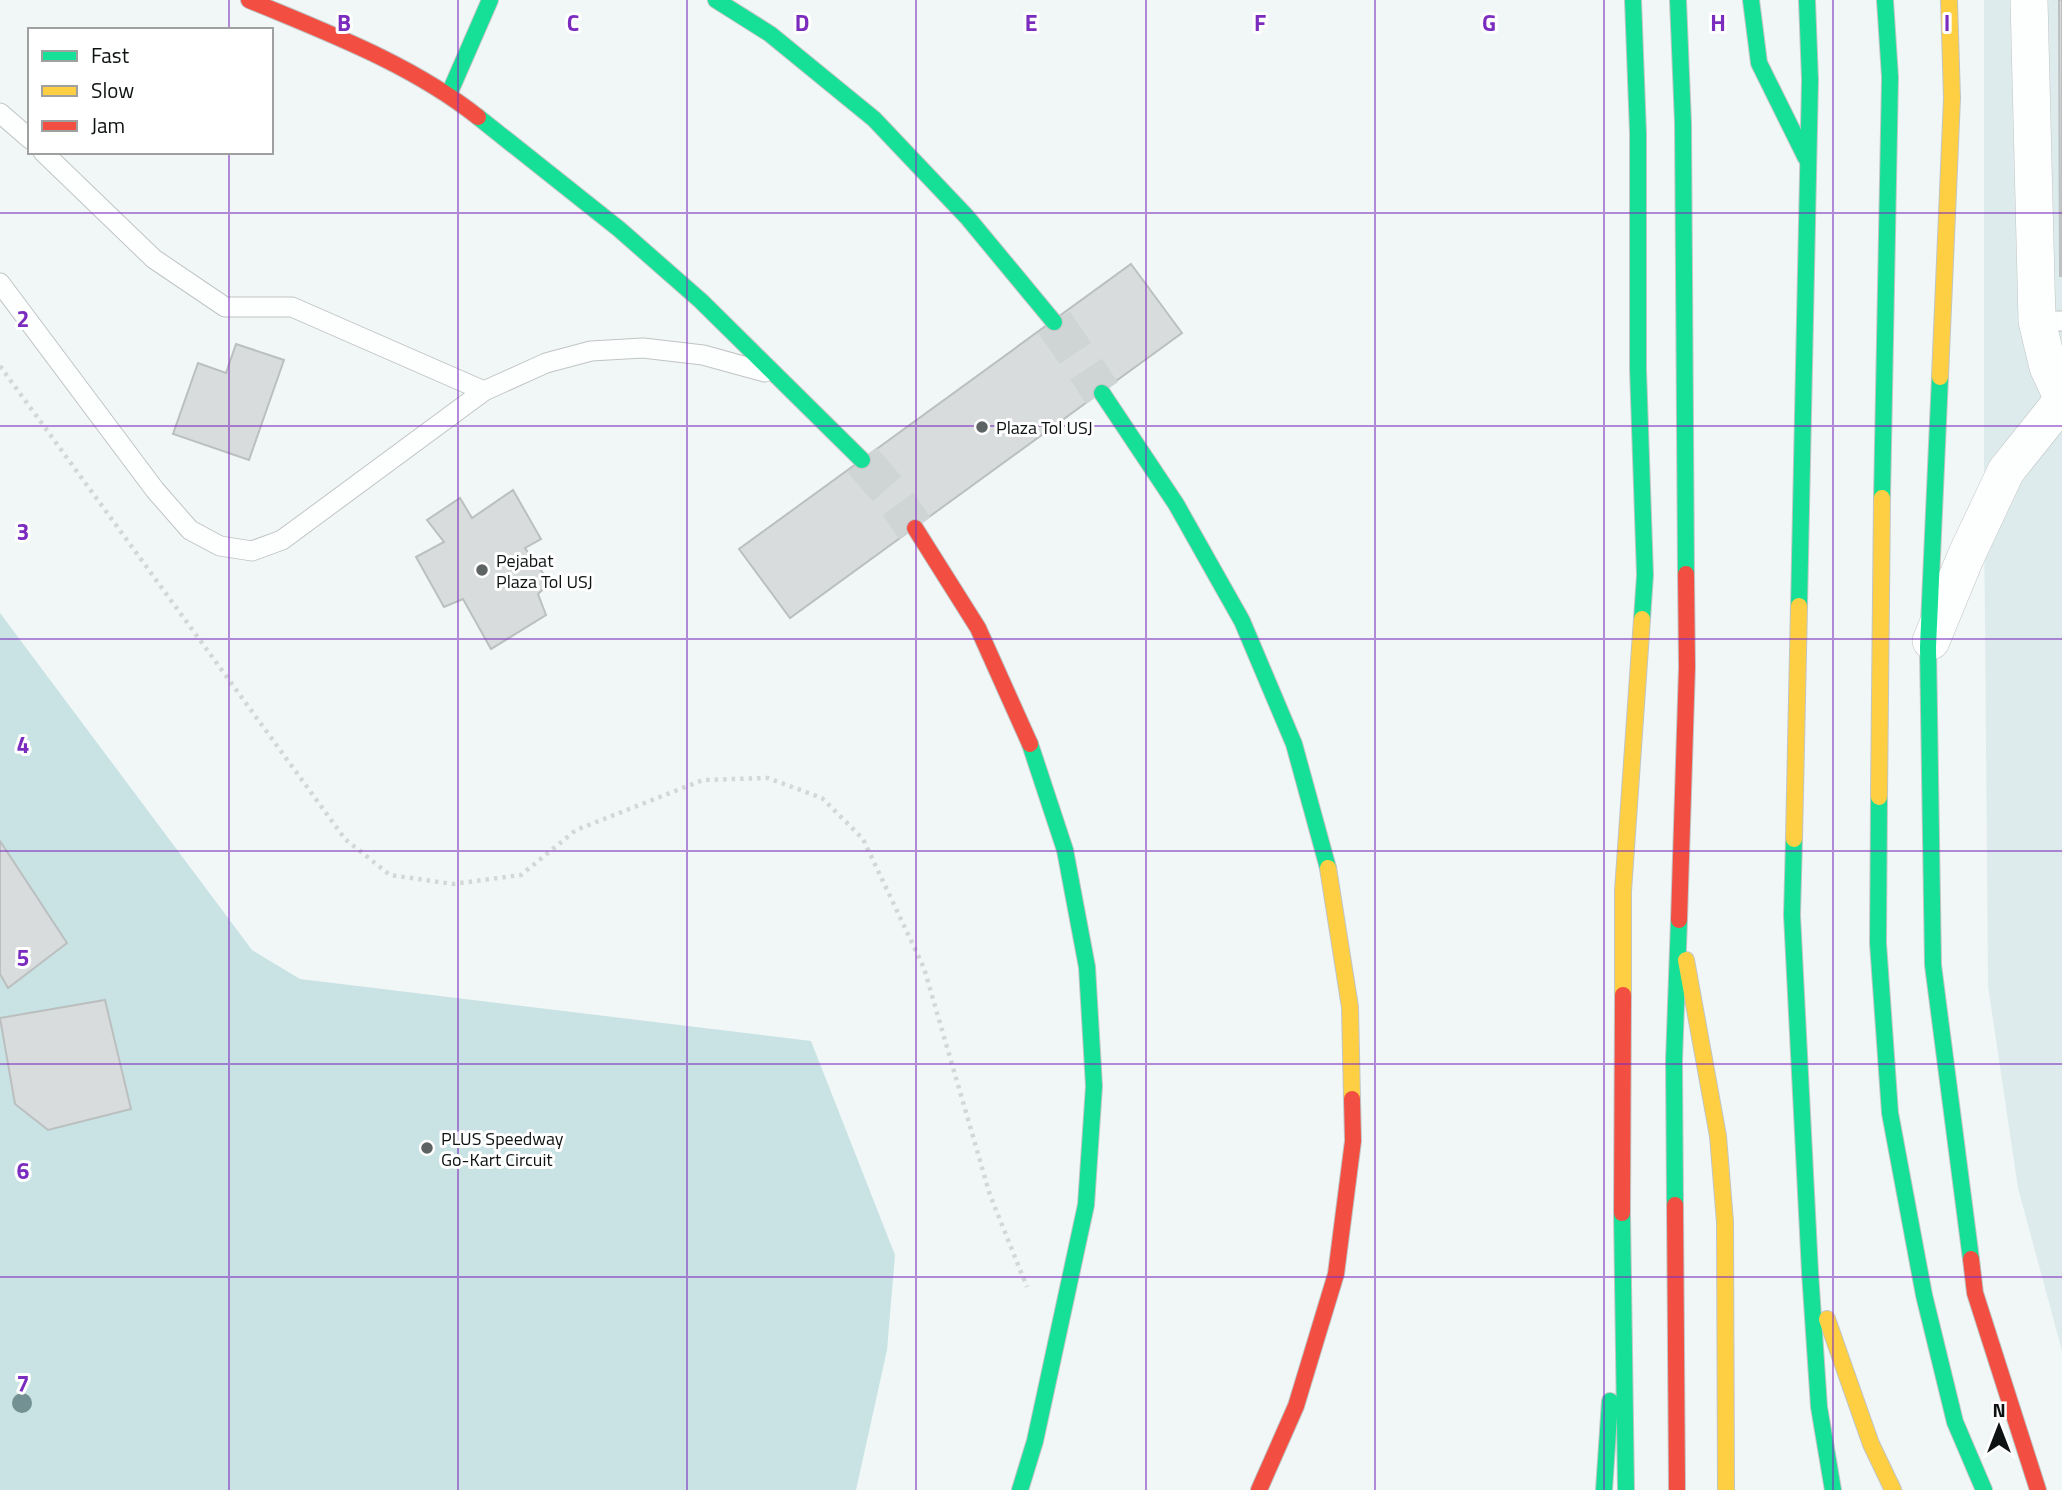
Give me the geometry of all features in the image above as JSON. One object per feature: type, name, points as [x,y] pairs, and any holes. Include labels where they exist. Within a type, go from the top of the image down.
[{"type":"main road","points":[[248,0],[343,39],[449,94],[620,229],[701,301],[862,460]]},
{"type":"main road","points":[[449,94],[491,0]]},
{"type":"main road","points":[[716,0],[770,34],[874,119],[967,217],[1054,322]]},
{"type":"main road","points":[[1626,1490],[1622,1213],[1623,891],[1645,575],[1637,369],[1637,133],[1633,0]]},
{"type":"main road","points":[[1677,1490],[1674,1061],[1686,654],[1683,137],[1678,0]]},
{"type":"main road","points":[[1751,0],[1759,63],[1808,163]]},
{"type":"main road","points":[[1807,0],[1810,80],[1792,915],[1819,1407],[1833,1490]]},
{"type":"main road","points":[[1885,0],[1890,77],[1882,417],[1878,943],[1890,1113],[1924,1295],[1955,1422],[1984,1490]]},
{"type":"main road","points":[[1949,0],[1952,98],[1928,647],[1933,965],[1975,1293],[2038,1490]]},
{"type":"main road","points":[[1102,393],[1176,504],[1242,621],[1294,744],[1330,874],[1350,1007],[1353,1141],[1336,1273],[1296,1406],[1259,1490]]},
{"type":"main road","points":[[915,528],[978,628],[1028,737],[1065,850],[1087,967],[1094,1086],[1086,1205],[1035,1441],[1020,1490]]},
{"type":"main road","points":[[1679,920],[1718,1136],[1724,1209],[1726,1490]]},
{"type":"main road","points":[[1604,1490],[1622,1213]]},
{"type":"main road","points":[[1810,1272],[1871,1444],[1893,1490]]},
{"type":"street","points":[[1928,647],[1966,556],[2006,471],[2062,399],[2048,367],[2050,321],[2029,0]]},
{"type":"lane","points":[[0,113],[28,137]]},
{"type":"lane","points":[[46,154],[154,259],[225,307],[292,307],[484,391]]},
{"type":"lane","points":[[0,283],[155,491],[190,530],[220,546],[252,551],[282,541],[484,391],[546,363],[591,351],[643,348],[703,355],[779,376]]},
{"type":"path","points":[[0,366],[345,839],[390,875],[453,884],[521,875],[576,830],[703,780],[768,778],[822,798],[863,839],[925,968],[990,1195],[1029,1292]]},
{"type":"shaded area","points":[[1984,0],[2062,0],[2062,1351],[2018,1188],[1988,986]]},
{"type":"shaded area","name":"PLUS Speedway Go-Kart Circuit","points":[[0,613],[252,950],[300,979],[811,1041],[895,1255],[887,1350],[856,1490],[0,1490]]},
{"type":"building","points":[[2059,0],[2062,0],[2062,276],[2060,276]]},
{"type":"building","name":"Plaza Tol USJ","points":[[1131,264],[1182,333],[790,618],[739,549]]},
{"type":"building","points":[[236,344],[284,360],[249,460],[173,434],[198,363],[226,373]]},
{"type":"building","name":"Pejabat Plaza Tol USJ","points":[[513,490],[541,539],[525,548],[550,583],[538,594],[546,615],[491,649],[463,599],[444,607],[416,557],[444,542],[427,520],[460,498],[472,518]]},
{"type":"building","points":[[0,841],[67,943],[8,988],[0,974]]},
{"type":"building","points":[[105,1000],[131,1109],[48,1130],[15,1104],[0,1018]]},
{"type":"tunnel","points":[[1054,322],[1102,393]]},
{"type":"tunnel","points":[[862,460],[915,528]]},
{"type":"traffic: fast","points":[[449,94],[490,0]]},
{"type":"traffic: fast","points":[[716,0],[770,34],[874,119],[967,217],[1054,322]]},
{"type":"traffic: fast","points":[[1633,0],[1638,133],[1638,369],[1645,575],[1642,619]]},
{"type":"traffic: fast","points":[[1678,0],[1683,123],[1686,574]]},
{"type":"traffic: fast","points":[[1751,0],[1759,63],[1806,158]]},
{"type":"traffic: fast","points":[[1799,606],[1810,80],[1807,0]]},
{"type":"traffic: fast","points":[[1882,498],[1890,77],[1885,0]]},
{"type":"traffic: fast","points":[[478,117],[619,229],[701,301],[862,460]]},
{"type":"traffic: fast","points":[[1940,377],[1928,647],[1933,965],[1971,1259]]},
{"type":"traffic: fast","points":[[1102,393],[1176,504],[1242,621],[1294,744],[1328,868]]},
{"type":"traffic: fast","points":[[1020,1490],[1035,1441],[1086,1205],[1094,1086],[1087,967],[1065,850],[1030,744]]},
{"type":"traffic: fast","points":[[1879,797],[1878,943],[1890,1113],[1924,1295],[1955,1422],[1984,1490]]},
{"type":"traffic: fast","points":[[1794,839],[1792,915],[1810,1272],[1819,1407],[1833,1490]]},
{"type":"traffic: fast","points":[[1675,1205],[1674,1061],[1679,920]]},
{"type":"traffic: fast","points":[[1622,1213],[1626,1490]]},
{"type":"traffic: fast","points":[[1604,1490],[1610,1401]]},
{"type":"traffic: slow","points":[[1940,377],[1952,98],[1949,0]]},
{"type":"traffic: slow","points":[[1879,797],[1882,498]]},
{"type":"traffic: slow","points":[[1794,839],[1799,606]]},
{"type":"traffic: slow","points":[[1623,995],[1623,891],[1642,619]]},
{"type":"traffic: slow","points":[[1328,868],[1350,1007],[1352,1099]]},
{"type":"traffic: slow","points":[[1686,960],[1718,1136],[1725,1222],[1726,1490]]},
{"type":"traffic: slow","points":[[1827,1319],[1871,1444],[1893,1490]]},
{"type":"traffic: jam","points":[[249,0],[397,65],[478,117]]},
{"type":"traffic: jam","points":[[915,528],[978,628],[1030,744]]},
{"type":"traffic: jam","points":[[1679,920],[1687,667],[1686,574]]},
{"type":"traffic: jam","points":[[1622,1213],[1623,995]]},
{"type":"traffic: jam","points":[[1259,1490],[1296,1406],[1336,1274],[1353,1141],[1352,1099]]},
{"type":"traffic: jam","points":[[1675,1205],[1677,1490]]},
{"type":"traffic: jam","points":[[1971,1259],[1975,1293],[2038,1490]]},
{"type":"place","name":"Plaza Tol USJ","points":[[982,427]]},
{"type":"place","name":"Pejabat Plaza Tol USJ","points":[[482,570]]},
{"type":"place","name":"PLUS Speedway Go-Kart Circuit","points":[[427,1148]]}]
